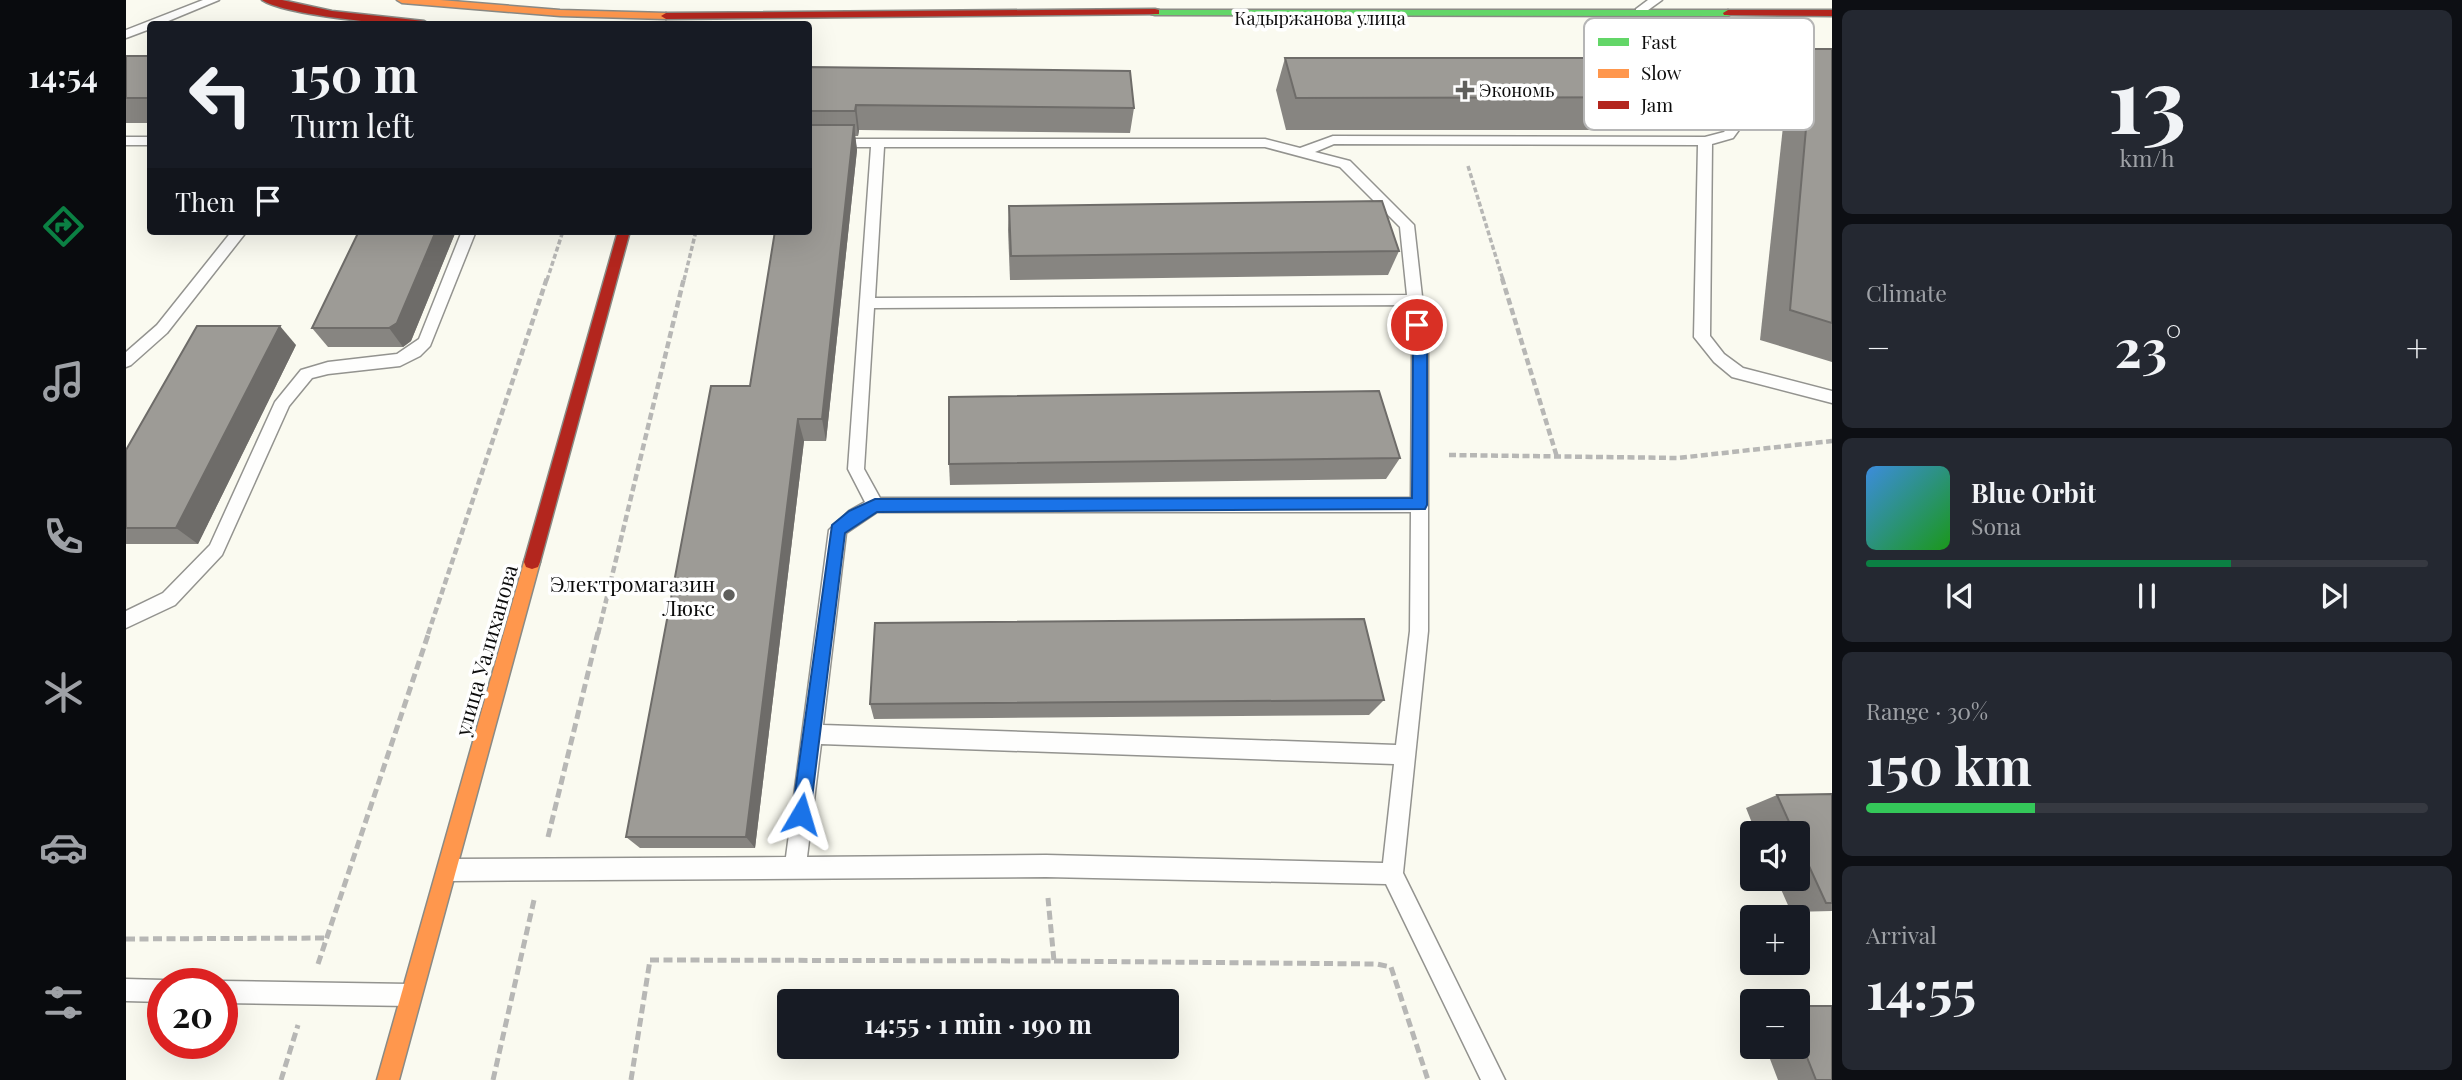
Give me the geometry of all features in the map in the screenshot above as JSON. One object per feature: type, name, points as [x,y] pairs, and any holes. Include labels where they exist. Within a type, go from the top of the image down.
[{"type":"main road","points":[[267,0],[332,14],[396,21]]},
{"type":"main road","name":"Кадыржанова улица","points":[[402,0],[516,5],[678,21],[1034,7],[1832,13]]},
{"type":"main road","name":"улица Уалиханова","points":[[388,1080],[623,235]]},
{"type":"lane","points":[[153,21],[212,0]]},
{"type":"lane","points":[[1640,11],[1656,0]]},
{"type":"lane","points":[[130,29],[147,23]]},
{"type":"lane","points":[[1814,67],[1832,73]]},
{"type":"lane","points":[[1302,152],[1332,140],[1705,141],[1727,138],[1733,130]]},
{"type":"lane","points":[[126,141],[147,141]]},
{"type":"lane","points":[[1705,141],[1702,337],[1719,359],[1738,373],[1832,397]]},
{"type":"lane","points":[[812,143],[1265,143],[1345,164],[1407,225],[1420,350],[1419,631],[1392,874],[1493,1080]]},
{"type":"lane","points":[[875,506],[856,468],[878,143]]},
{"type":"lane","points":[[126,362],[162,329],[237,235]]},
{"type":"lane","points":[[126,620],[169,599],[216,550],[283,402],[307,374],[328,368],[400,359],[415,352],[425,342],[467,235]]},
{"type":"lane","points":[[867,303],[1414,300]]},
{"type":"lane","points":[[795,868],[838,530],[855,516],[875,506],[1419,505]]},
{"type":"lane","points":[[810,734],[1405,755]]},
{"type":"lane","points":[[446,870],[1046,866],[1392,874]]},
{"type":"lane","points":[[126,990],[147,990]]},
{"type":"lane","points":[[238,992],[412,995]]},
{"type":"path","points":[[1461,140],[1557,457]]},
{"type":"path","points":[[281,1080],[562,235]]},
{"type":"path","points":[[493,1080],[541,869],[695,235]]},
{"type":"path","points":[[1419,455],[1678,458],[1832,441]]},
{"type":"path","points":[[1046,866],[1054,961]]},
{"type":"path","points":[[126,939],[327,938]]},
{"type":"path","points":[[631,1080],[650,960],[1377,964],[1391,967],[1428,1080]]},
{"type":"building","points":[[1814,49],[1832,49],[1832,323],[1790,310],[1806,130],[1814,130]]},
{"type":"building","points":[[126,56],[147,56],[147,98],[126,98]]},
{"type":"building","points":[[1285,58],[1584,58],[1584,97],[1296,98]]},
{"type":"building","points":[[812,67],[1130,71],[1134,108],[856,105],[855,111],[812,111]]},
{"type":"building","points":[[812,125],[854,125],[822,419],[798,419],[746,837],[626,837],[711,386],[750,386],[774,235],[812,235]]},
{"type":"building","points":[[1382,201],[1399,251],[1011,256],[1009,206]]},
{"type":"building","points":[[357,235],[434,235],[397,323],[389,328],[312,328]]},
{"type":"building","points":[[197,326],[280,326],[176,528],[126,528],[126,450]]},
{"type":"building","points":[[1379,391],[1400,458],[949,464],[949,397]]},
{"type":"building","points":[[1364,619],[1384,700],[870,704],[875,623]]},
{"type":"building","points":[[1832,794],[1832,903],[1826,903],[1810,868],[1810,821],[1789,821],[1777,795]]},
{"type":"building","points":[[1810,1006],[1832,1006],[1832,1080],[1816,1080],[1808,1059],[1810,1059]]},
{"type":"traffic: fast","points":[[1155,12],[1728,13]]},
{"type":"traffic: slow","points":[[402,0],[560,13],[666,16]]},
{"type":"traffic: slow","points":[[388,1080],[532,562]]},
{"type":"traffic: jam","points":[[267,0],[332,14],[396,21]]},
{"type":"traffic: jam","points":[[666,16],[1155,12]]},
{"type":"traffic: jam","points":[[1728,13],[1832,13]]},
{"type":"traffic: jam","points":[[532,562],[623,235]]},
{"type":"place","name":"Экономь","points":[[1465,90]]},
{"type":"place","name":"Электромагазин Люкс","points":[[729,595]]},
{"type":"route","points":[[801,814],[838,530],[855,516],[875,506],[1419,505],[1420,350],[1417,325]]}]
